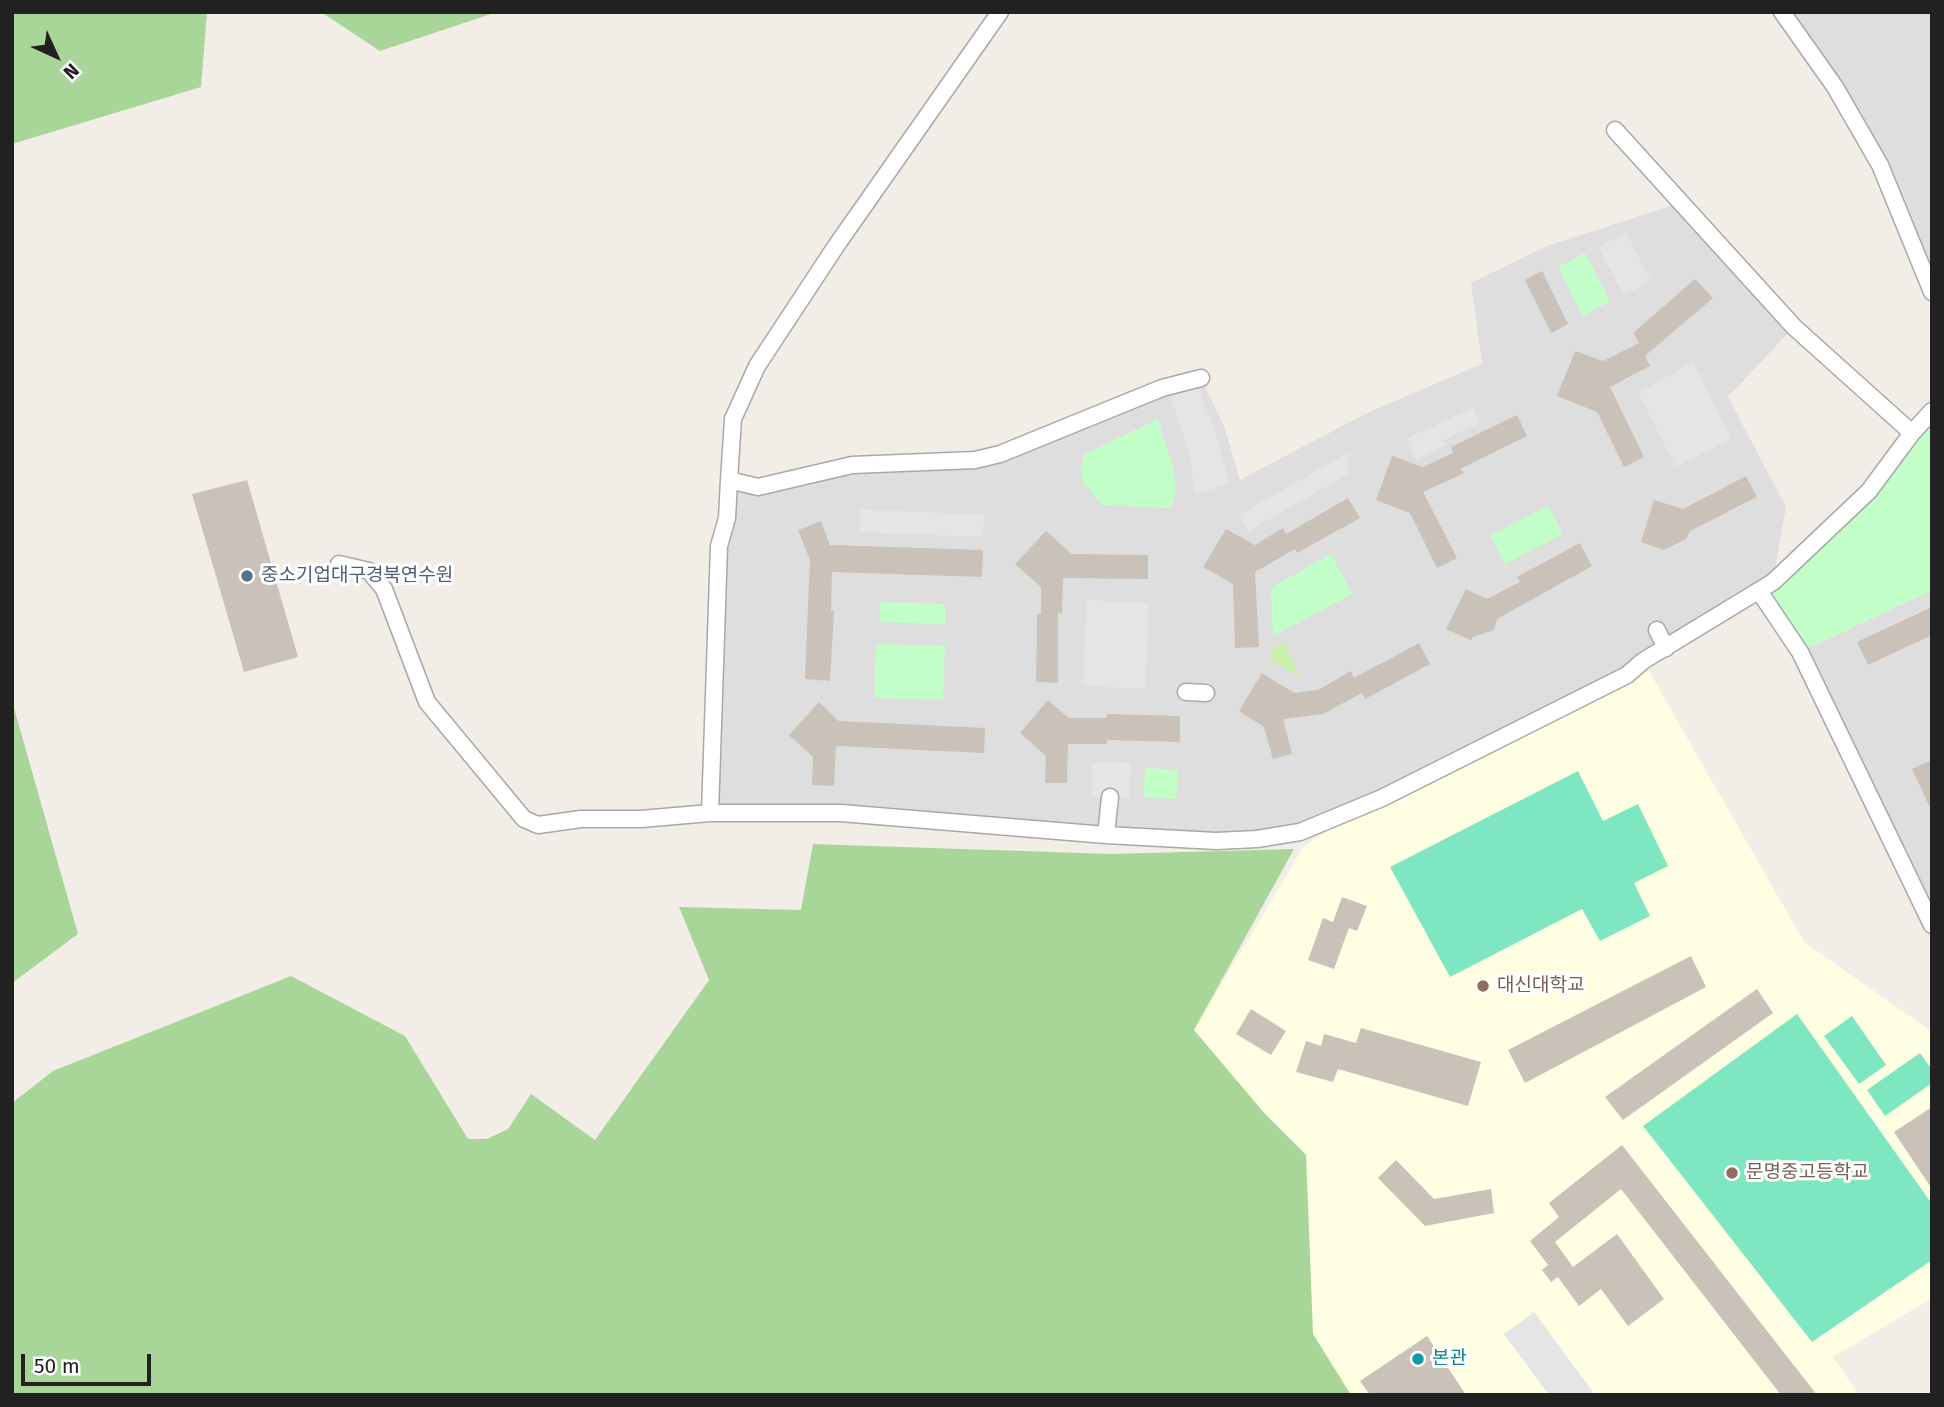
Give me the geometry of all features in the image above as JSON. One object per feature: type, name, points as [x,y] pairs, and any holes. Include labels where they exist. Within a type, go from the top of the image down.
[{"type":"street","points":[[710,813],[719,547],[727,518],[733,419],[757,366],[836,246],[1000,12]]},
{"type":"street","points":[[1782,12],[1835,87],[1880,165],[1932,292]]},
{"type":"street","points":[[1615,130],[1794,327],[1912,433]]},
{"type":"street","points":[[729,480],[758,487],[852,465],[975,460],[1000,454],[1169,386],[1201,377]]},
{"type":"street","points":[[339,564],[369,570],[384,589],[427,702],[524,819],[538,825],[556,825],[581,819],[641,819],[710,813],[841,813],[1106,835],[1216,841],[1300,832],[1382,798],[1627,675],[1773,582],[1870,491],[1912,433],[1932,411]]},
{"type":"street","points":[[1759,591],[1800,652],[1932,925]]},
{"type":"street","points":[[1657,630],[1666,648]]},
{"type":"street","points":[[1186,692],[1206,693]]},
{"type":"street","points":[[1106,835],[1110,797]]},
{"type":"shaded area","points":[[1782,12],[1932,12],[1932,292],[1880,165]]},
{"type":"shaded area","points":[[1683,202],[1794,327],[1728,397],[1786,507],[1773,582],[1666,648],[1382,798],[1257,839],[710,813],[729,480],[758,487],[852,465],[975,460],[1201,378],[1224,426],[1240,480],[1365,414],[1482,364],[1471,283],[1547,246]]},
{"type":"shaded area","points":[[1626,232],[1651,281],[1624,295],[1598,247]]},
{"type":"shaded area","points":[[1693,362],[1731,439],[1676,467],[1638,393]]},
{"type":"shaded area","points":[[1198,389],[1215,430],[1229,483],[1194,495],[1191,458],[1170,396]]},
{"type":"shaded area","points":[[1473,408],[1480,423],[1444,440],[1446,445],[1416,459],[1406,439]]},
{"type":"shaded area","points":[[1348,453],[1348,474],[1248,531],[1239,515]]},
{"type":"shaded area","points":[[860,509],[984,515],[983,537],[859,532]]},
{"type":"shaded area","points":[[1932,590],[1932,925],[1800,652]]},
{"type":"shaded area","points":[[1087,600],[1149,603],[1145,689],[1083,686]]},
{"type":"shaded area","name":"대신대학교","points":[[1643,661],[1804,942],[1932,1032],[1932,1298],[1833,1357],[1859,1395],[1351,1395],[1313,1335],[1306,1155],[1267,1116],[1194,1030],[1304,846],[1382,798]]},
{"type":"shaded area","points":[[1093,762],[1131,763],[1129,798],[1091,797]]},
{"type":"shaded area","points":[[1534,1312],[1593,1392],[1589,1395],[1549,1395],[1504,1334]]},
{"type":"green space","points":[[12,12],[207,12],[201,87],[12,144]]},
{"type":"green space","points":[[321,12],[497,12],[380,51]]},
{"type":"green space","points":[[1585,253],[1610,301],[1583,316],[1558,267]]},
{"type":"green space","points":[[1932,416],[1932,590],[1800,652],[1759,591],[1869,491]]},
{"type":"green space","points":[[1158,419],[1174,472],[1176,489],[1173,504],[1168,508],[1103,505],[1083,482],[1081,467],[1085,454]]},
{"type":"green space","points":[[1548,506],[1563,534],[1505,564],[1490,536]]},
{"type":"green space","points":[[1331,554],[1352,594],[1273,636],[1271,588]]},
{"type":"green space","points":[[880,602],[945,604],[945,624],[880,622]]},
{"type":"green space","points":[[1285,642],[1299,677],[1271,660],[1271,650]]},
{"type":"green space","points":[[876,644],[945,646],[943,700],[874,698]]},
{"type":"green space","points":[[12,701],[78,934],[12,983]]},
{"type":"green space","points":[[1145,768],[1178,770],[1176,799],[1143,797]]},
{"type":"green space","points":[[1578,771],[1603,821],[1638,804],[1668,866],[1634,883],[1650,916],[1600,941],[1582,909],[1450,977],[1390,867]]},
{"type":"green space","points":[[813,844],[1111,854],[1294,849],[1194,1030],[1265,1114],[1306,1155],[1313,1334],[1351,1395],[12,1395],[12,1103],[53,1071],[291,976],[405,1036],[468,1139],[487,1139],[508,1129],[531,1094],[595,1140],[709,980],[679,907],[801,910]]},
{"type":"green space","points":[[1797,1014],[1932,1204],[1932,1260],[1812,1342],[1643,1126]]},
{"type":"green space","points":[[1852,1016],[1886,1065],[1859,1084],[1824,1036]]},
{"type":"green space","points":[[1920,1053],[1932,1070],[1932,1083],[1885,1116],[1867,1090]]},
{"type":"building","points":[[1542,271],[1568,324],[1551,333],[1525,280]]},
{"type":"building","points":[[1695,279],[1713,298],[1645,356],[1650,366],[1610,387],[1644,457],[1624,467],[1597,412],[1557,396],[1575,351],[1603,361],[1639,343],[1633,333]]},
{"type":"building","points":[[1517,415],[1527,436],[1460,469],[1464,473],[1423,492],[1457,558],[1437,568],[1410,513],[1376,500],[1392,456],[1423,467],[1453,453],[1451,447]]},
{"type":"building","points":[[1746,476],[1757,497],[1690,531],[1686,539],[1664,550],[1641,542],[1654,500],[1683,509]]},
{"type":"building","points":[[247,480],[298,657],[244,672],[192,494]]},
{"type":"building","points":[[1348,498],[1360,518],[1297,553],[1295,549],[1255,572],[1259,647],[1235,648],[1233,584],[1203,567],[1226,529],[1255,545],[1283,528],[1286,534]]},
{"type":"building","points":[[821,521],[830,545],[983,550],[982,577],[832,572],[831,611],[834,611],[830,681],[805,679],[810,560],[798,530]]},
{"type":"building","points":[[1046,531],[1072,554],[1148,555],[1148,579],[1063,578],[1062,614],[1058,613],[1058,683],[1036,682],[1037,614],[1041,614],[1041,587],[1015,564]]},
{"type":"building","points":[[1580,543],[1592,566],[1497,619],[1494,630],[1471,640],[1446,629],[1466,589],[1487,599],[1520,582],[1517,577]]},
{"type":"building","points":[[1932,607],[1932,635],[1868,665],[1857,642]]},
{"type":"building","points":[[1419,643],[1430,664],[1365,699],[1362,693],[1323,714],[1283,719],[1292,754],[1273,759],[1264,727],[1239,711],[1262,673],[1294,693],[1318,690],[1351,671],[1354,678]]},
{"type":"building","points":[[1048,700],[1069,718],[1107,718],[1107,714],[1180,716],[1180,742],[1107,740],[1107,744],[1068,744],[1067,783],[1045,783],[1046,756],[1020,733]]},
{"type":"building","points":[[819,702],[839,721],[985,728],[984,753],[836,746],[834,786],[812,785],[813,757],[789,735]]},
{"type":"building","points":[[1932,760],[1932,812],[1912,769]]},
{"type":"building","points":[[1342,897],[1367,906],[1357,931],[1349,928],[1334,969],[1308,960],[1323,918],[1333,922]]},
{"type":"building","points":[[1691,956],[1706,987],[1525,1083],[1508,1050]]},
{"type":"building","points":[[1757,989],[1773,1013],[1623,1120],[1605,1097]]},
{"type":"building","points":[[1251,1009],[1286,1031],[1271,1055],[1236,1034]]},
{"type":"building","points":[[1361,1028],[1481,1062],[1468,1106],[1338,1069],[1333,1082],[1296,1072],[1306,1041],[1321,1046],[1324,1034],[1356,1043]]},
{"type":"building","points":[[1932,1107],[1932,1189],[1894,1132]]},
{"type":"building","points":[[1622,1145],[1817,1395],[1781,1395],[1621,1189],[1555,1242],[1573,1267],[1617,1234],[1664,1299],[1628,1326],[1601,1289],[1579,1306],[1558,1277],[1551,1282],[1542,1270],[1548,1265],[1530,1241],[1559,1217],[1549,1203]]},
{"type":"building","points":[[1396,1160],[1434,1199],[1491,1189],[1494,1213],[1425,1226],[1378,1178]]},
{"type":"building","name":"본관","points":[[1427,1336],[1466,1395],[1370,1395],[1360,1381]]},
{"type":"place","name":"중소기업대구경북연수원","points":[[247,576]]},
{"type":"place","name":"대신대학교","points":[[1483,986]]},
{"type":"place","name":"문명중고등학교","points":[[1732,1173]]},
{"type":"place","name":"본관","points":[[1418,1359]]}]
